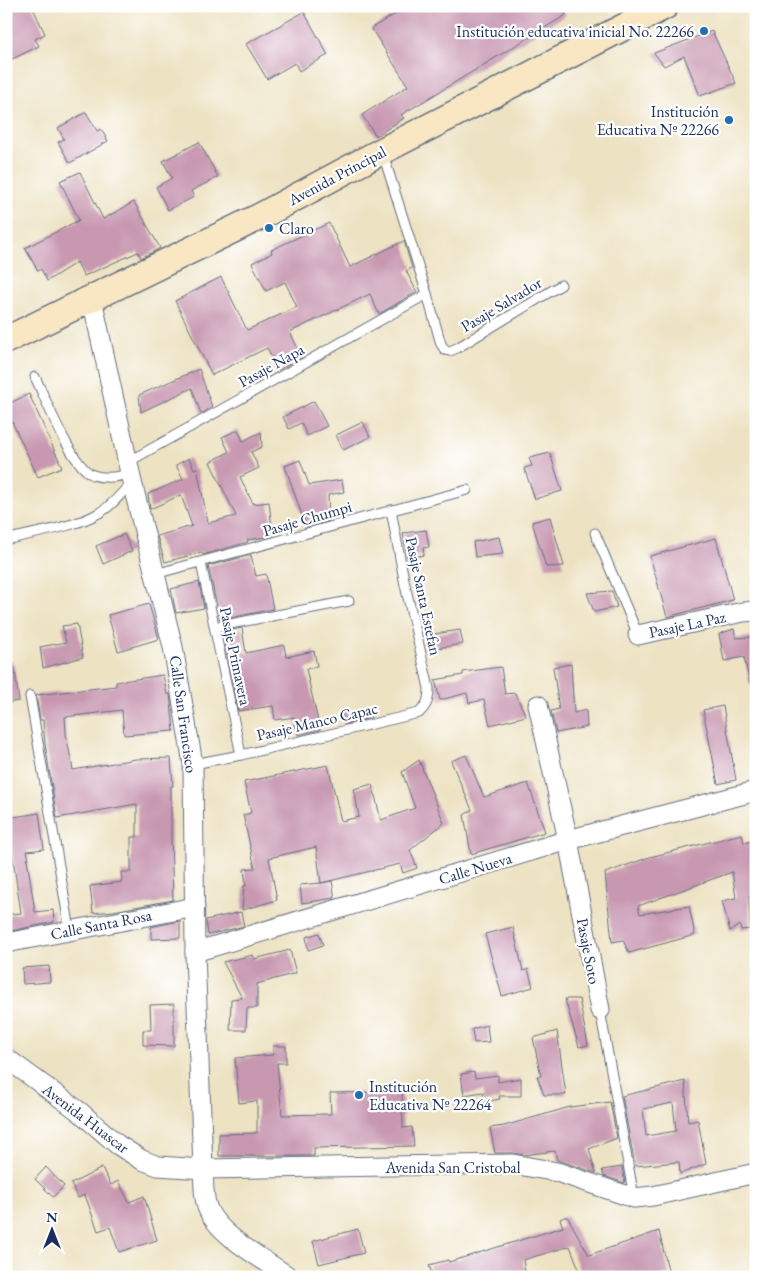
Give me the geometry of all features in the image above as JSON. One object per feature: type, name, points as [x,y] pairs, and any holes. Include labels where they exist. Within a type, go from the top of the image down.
[{"type":"main road","name":"Avenida Principal","points":[[6,340],[261,216],[382,151],[665,6]]},
{"type":"street","name":"Calle San Francisco","points":[[92,299],[155,574],[174,647],[193,764],[195,952],[203,1169]]},
{"type":"street","name":"Pasaje La Paz","points":[[638,635],[756,610]]},
{"type":"street","name":"Pasaje Soto","points":[[538,705],[568,840],[600,1010]]},
{"type":"street","name":"Calle Nueva","points":[[195,952],[568,840],[756,791]]},
{"type":"street","name":"Calle Santa Rosa","points":[[6,942],[195,907]]},
{"type":"street","name":"Avenida Huascar","points":[[6,1058],[80,1112],[118,1145],[142,1160],[158,1166],[203,1169]]},
{"type":"street","name":"Avenida San Cristobal","points":[[203,1169],[512,1164],[557,1172],[634,1198],[653,1196],[756,1173]]},
{"type":"street","points":[[203,1169],[204,1191],[208,1208],[216,1223],[228,1235],[289,1277]]},
{"type":"lane","points":[[382,151],[428,294]]},
{"type":"lane","name":"Pasaje Salvador","points":[[428,294],[441,344],[445,350],[450,351],[561,285]]},
{"type":"lane","name":"Pasaje Napa","points":[[131,472],[428,294]]},
{"type":"lane","points":[[35,377],[73,456],[82,468],[92,474],[105,477],[120,476],[131,472]]},
{"type":"lane","points":[[6,540],[84,520],[98,514],[110,505],[131,472]]},
{"type":"lane","name":"Pasaje Chumpi","points":[[155,574],[467,490]]},
{"type":"lane","name":"Pasaje Santa Estefan","points":[[391,510],[428,688]]},
{"type":"lane","name":"Pasaje La Paz","points":[[595,533],[638,635]]},
{"type":"lane","name":"Pasaje Primavera","points":[[201,563],[241,755]]},
{"type":"lane","points":[[215,627],[349,602]]},
{"type":"lane","name":"Pasaje Manco Capac","points":[[193,764],[241,755],[419,713],[426,706],[429,699],[428,688]]},
{"type":"lane","points":[[30,696],[70,930]]},
{"type":"lane","name":"Pasaje Soto","points":[[600,1010],[634,1198]]},
{"type":"building","points":[[6,6],[32,6],[45,34],[35,39],[39,46],[6,62]]},
{"type":"building","points":[[410,6],[561,6],[566,15],[401,115],[404,118],[376,136],[362,115],[408,86],[371,28]]},
{"type":"building","points":[[304,12],[328,55],[299,71],[295,63],[267,79],[246,44]]},
{"type":"building","points":[[712,31],[736,83],[700,96],[684,56],[664,66],[654,53]]},
{"type":"building","points":[[86,112],[97,131],[101,129],[108,141],[70,163],[58,142],[64,139],[58,128]]},
{"type":"building","points":[[199,142],[218,177],[191,191],[194,197],[168,210],[156,187],[172,178],[163,161]]},
{"type":"building","points":[[80,172],[103,219],[134,202],[160,248],[141,258],[138,252],[84,276],[77,262],[47,281],[41,269],[38,271],[25,248],[79,220],[60,181]]},
{"type":"building","points":[[329,223],[350,267],[404,241],[412,268],[406,271],[417,292],[379,314],[370,294],[290,332],[302,357],[278,370],[267,348],[212,375],[175,301],[221,277],[247,330],[297,307],[285,282],[266,291],[252,263],[272,253],[271,250]]},
{"type":"building","points":[[199,369],[212,407],[201,414],[192,388],[141,412],[139,395]]},
{"type":"building","points":[[29,394],[62,467],[38,477],[6,409],[6,405]]},
{"type":"building","points":[[314,401],[327,426],[307,436],[301,423],[289,429],[283,417]]},
{"type":"building","points":[[363,422],[370,437],[343,450],[336,435]]},
{"type":"building","points":[[238,430],[243,441],[261,432],[262,447],[251,452],[259,468],[240,477],[253,504],[269,502],[273,536],[247,540],[248,542],[203,555],[202,552],[165,562],[157,536],[192,526],[181,495],[150,509],[148,494],[183,479],[176,465],[189,458],[194,469],[197,468],[208,523],[236,516],[210,462],[229,452],[222,437]]},
{"type":"building","points":[[550,453],[562,491],[535,499],[524,468],[532,466],[529,458]]},
{"type":"building","points":[[300,460],[309,485],[342,480],[344,492],[328,495],[329,521],[306,527],[285,466]]},
{"type":"building","points":[[550,517],[564,566],[546,567],[532,522]]},
{"type":"building","points":[[426,530],[429,547],[423,548],[424,555],[407,558],[403,533]]},
{"type":"building","points":[[124,534],[132,551],[103,564],[96,546]]},
{"type":"building","points":[[499,537],[503,554],[475,557],[473,542]]},
{"type":"building","points":[[716,538],[733,600],[667,617],[650,556]]},
{"type":"building","points":[[251,555],[256,576],[266,574],[273,609],[220,620],[208,566]]},
{"type":"building","points":[[199,582],[204,608],[176,613],[171,589]]},
{"type":"building","points":[[612,591],[617,607],[594,612],[587,593]]},
{"type":"building","points":[[149,604],[159,639],[118,651],[108,615]]},
{"type":"building","points":[[77,624],[83,657],[43,668],[40,647],[66,642],[62,626]]},
{"type":"building","points":[[242,628],[246,653],[284,645],[286,657],[314,651],[317,666],[306,669],[320,730],[298,735],[294,717],[275,720],[273,706],[238,711],[223,632]]},
{"type":"building","points":[[734,629],[736,638],[754,637],[756,684],[750,684],[744,657],[724,661],[719,634]]},
{"type":"building","points":[[460,630],[463,644],[437,648],[434,634]]},
{"type":"building","points":[[14,664],[19,701],[6,703],[6,665]]},
{"type":"building","points":[[571,664],[574,713],[586,710],[587,727],[556,733],[551,711],[559,709],[553,667]]},
{"type":"building","points":[[501,667],[505,694],[515,693],[526,716],[490,725],[484,700],[469,703],[467,693],[440,700],[435,680],[463,675],[463,672]]},
{"type":"building","points":[[163,675],[167,694],[170,694],[174,731],[124,735],[122,710],[65,717],[66,734],[73,770],[136,759],[171,758],[173,786],[171,786],[171,837],[173,900],[93,913],[90,886],[122,882],[121,872],[131,872],[131,837],[137,837],[137,804],[57,818],[43,720],[40,720],[36,695],[116,686],[116,682]]},
{"type":"building","points":[[723,706],[736,780],[718,784],[703,710]]},
{"type":"building","points":[[370,710],[371,718],[344,724],[342,714]]},
{"type":"building","points":[[466,755],[484,797],[528,783],[545,832],[471,854],[464,815],[472,810],[451,761]]},
{"type":"building","points":[[419,760],[444,823],[410,850],[417,868],[403,873],[400,864],[321,883],[316,847],[269,858],[277,900],[242,910],[244,886],[246,886],[244,869],[255,868],[243,815],[251,813],[244,782],[328,765],[341,821],[359,817],[354,789],[372,784],[381,820],[415,808],[402,772]]},
{"type":"building","points":[[39,813],[44,849],[27,851],[29,859],[27,859],[35,912],[53,910],[54,922],[6,932],[6,915],[21,913],[7,818]]},
{"type":"building","points":[[742,834],[744,843],[756,840],[756,874],[751,874],[754,897],[749,897],[750,929],[741,930],[740,925],[730,931],[722,901],[736,898],[732,872],[638,906],[640,914],[689,906],[695,935],[629,953],[623,940],[612,942],[605,873],[650,857]]},
{"type":"building","points":[[332,881],[335,898],[302,903],[300,885]]},
{"type":"building","points":[[241,912],[244,926],[208,935],[206,920]]},
{"type":"building","points":[[180,921],[180,938],[151,939],[151,927]]},
{"type":"building","points":[[513,927],[523,971],[528,969],[533,987],[502,996],[485,934]]},
{"type":"building","points":[[319,933],[323,945],[308,950],[306,937]]},
{"type":"building","points":[[290,950],[296,973],[257,984],[257,1008],[247,1008],[246,1030],[230,1030],[231,999],[242,998],[223,962],[253,955],[254,959]]},
{"type":"building","points":[[49,966],[50,982],[23,984],[22,968]]},
{"type":"building","points":[[565,999],[579,999],[588,1045],[579,1047]]},
{"type":"building","points":[[174,1004],[174,1046],[143,1045],[143,1030],[151,1030],[150,1005]]},
{"type":"building","points":[[487,1025],[489,1042],[474,1043],[472,1029]]},
{"type":"building","points":[[557,1031],[566,1095],[544,1095],[537,1076],[541,1076],[533,1038]]},
{"type":"building","name":"Institución Educativa Nº 22264","points":[[273,1046],[286,1046],[286,1063],[277,1063],[282,1115],[331,1114],[330,1093],[402,1092],[403,1128],[412,1127],[414,1146],[314,1148],[314,1156],[219,1156],[219,1134],[257,1133],[257,1101],[239,1103],[235,1058],[273,1055]]},
{"type":"building","points":[[474,1072],[475,1078],[498,1075],[498,1082],[521,1078],[521,1096],[499,1096],[500,1099],[484,1102],[483,1092],[464,1095],[461,1074]]},
{"type":"building","points":[[685,1081],[688,1122],[698,1120],[706,1164],[680,1174],[679,1162],[635,1166],[622,1096]],"holes":[[[673,1103],[676,1131],[646,1136],[643,1109]]]},
{"type":"building","points":[[610,1102],[617,1138],[589,1149],[596,1173],[557,1160],[555,1151],[524,1155],[495,1153],[490,1128],[504,1126],[570,1107]]},
{"type":"building","points":[[46,1167],[64,1186],[53,1197],[35,1179]]},
{"type":"building","points":[[622,1167],[625,1183],[604,1176],[602,1170]]},
{"type":"building","points":[[102,1168],[111,1185],[118,1181],[129,1202],[144,1196],[157,1240],[119,1252],[110,1227],[98,1231],[85,1195],[78,1198],[71,1184]]},
{"type":"building","points":[[567,1216],[589,1255],[659,1231],[669,1274],[659,1277],[582,1277],[570,1246],[523,1260],[526,1277],[433,1277],[429,1265],[448,1260],[449,1262],[563,1227],[560,1219]]},
{"type":"building","points":[[358,1229],[364,1253],[319,1264],[313,1241]]},
{"type":"place","name":"Institución educativa inicial No. 22266","points":[[704,31]]},
{"type":"place","name":"Institución Educativa Nº 22266","points":[[729,120]]},
{"type":"place","name":"Claro","points":[[269,228]]},
{"type":"place","name":"Institución Educativa Nº 22264","points":[[359,1095]]}]
